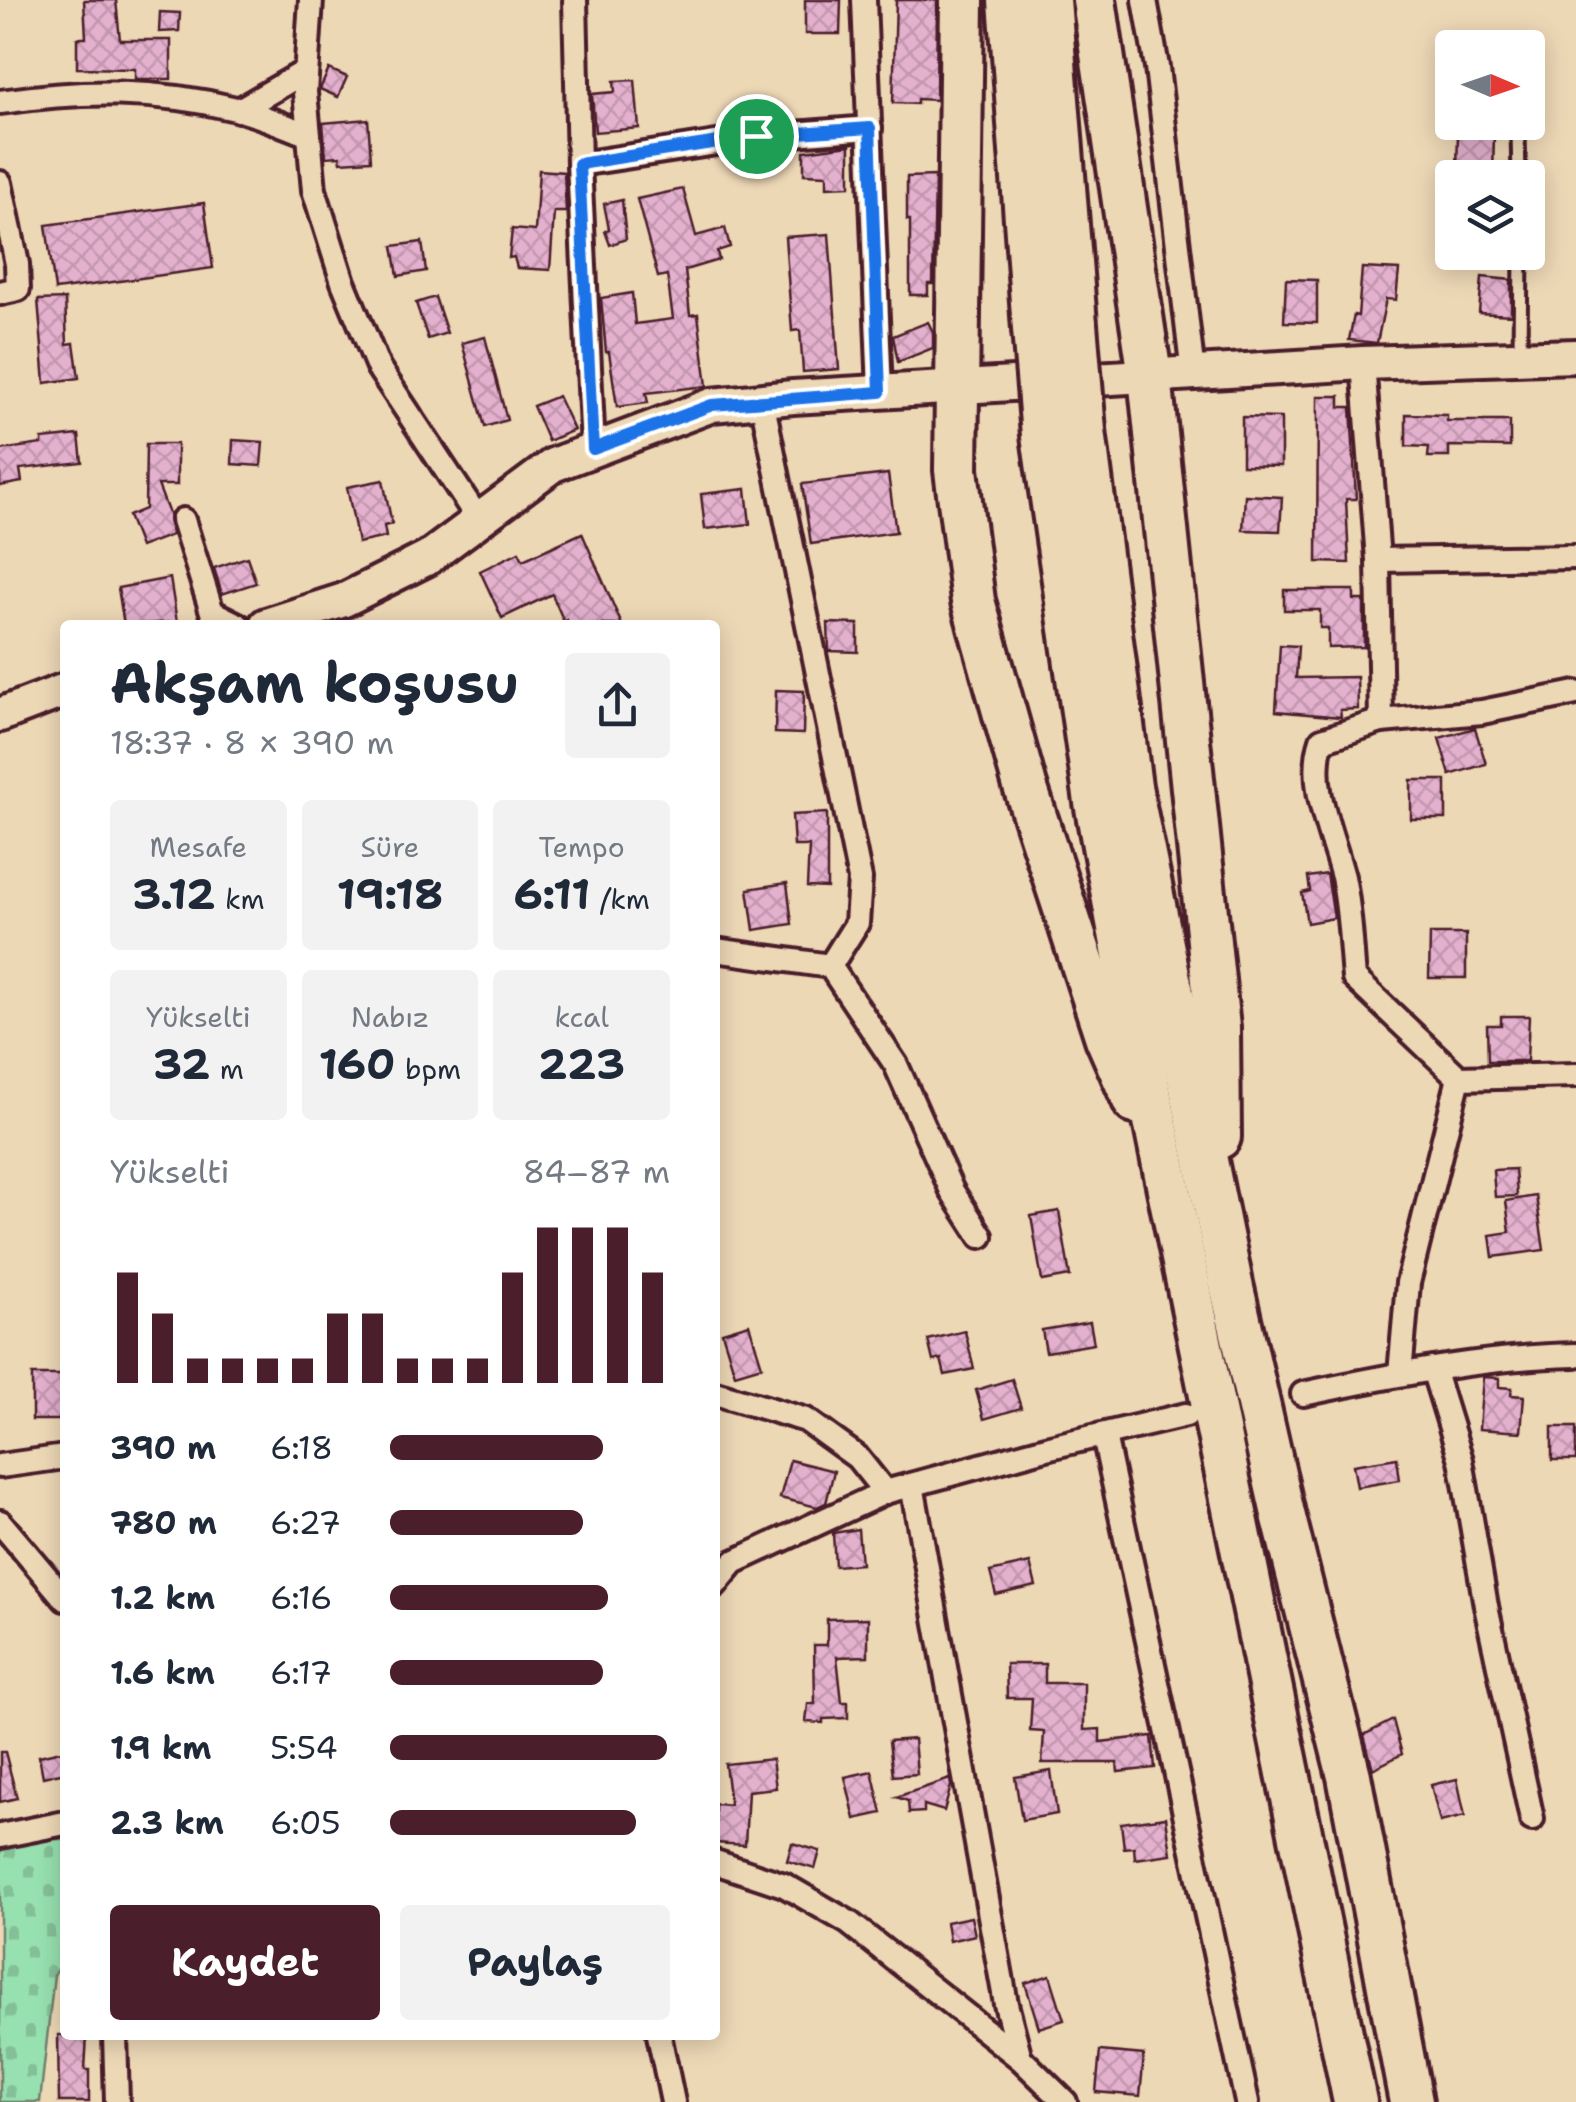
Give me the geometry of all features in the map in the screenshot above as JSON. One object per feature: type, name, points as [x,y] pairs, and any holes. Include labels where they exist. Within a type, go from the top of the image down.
[{"type":"highway","points":[[962,0],[956,470],[973,602],[1024,786],[1107,1038],[1136,1106],[1191,1300]]},
{"type":"highway","points":[[1010,0],[1055,326],[1096,802],[1191,1300],[1355,2102]]},
{"type":"highway","points":[[1049,0],[1055,326]]},
{"type":"highway","points":[[1094,0],[1150,376],[1218,1028],[1218,1120],[1231,1284]]},
{"type":"highway","points":[[1064,433],[1130,787],[1231,1284],[1283,1514],[1349,1776],[1410,2102]]},
{"type":"street","points":[[311,0],[306,71],[314,190],[343,282],[378,367],[480,520]]},
{"type":"street","points":[[575,0],[593,449]]},
{"type":"street","points":[[864,0],[880,392]]},
{"type":"street","points":[[1145,0],[1157,68],[1193,374]]},
{"type":"street","points":[[239,110],[306,71]]},
{"type":"street","points":[[0,102],[65,92],[162,94],[239,110],[309,135]]},
{"type":"street","points":[[579,164],[756,136],[870,128]]},
{"type":"street","points":[[0,183],[18,264],[18,290],[0,293]]},
{"type":"street","points":[[282,620],[344,600],[428,558],[553,465],[712,405],[1363,363],[1576,356]]},
{"type":"street","points":[[1363,363],[1378,560],[1381,721]]},
{"type":"street","points":[[762,400],[860,879],[857,923],[830,966]]},
{"type":"street","points":[[183,520],[212,612],[228,620]]},
{"type":"street","points":[[1378,560],[1576,557]]},
{"type":"street","points":[[0,714],[60,692]]},
{"type":"street","points":[[1576,694],[1482,712],[1381,721],[1322,740],[1316,759],[1324,810],[1344,880],[1354,978],[1459,1078],[1576,1075]]},
{"type":"street","points":[[720,951],[830,966],[896,1064],[952,1191],[981,1236]]},
{"type":"street","points":[[1400,1374],[1408,1283],[1459,1078]]},
{"type":"street","points":[[1303,1394],[1520,1356],[1576,1356]]},
{"type":"street","points":[[1434,1369],[1461,1460],[1486,1606],[1532,1820]]},
{"type":"street","points":[[720,1395],[806,1420],[857,1457],[884,1492]]},
{"type":"street","points":[[720,1579],[734,1562],[884,1492],[1186,1415]]},
{"type":"street","points":[[1104,1436],[1247,2102]]},
{"type":"street","points":[[0,1466],[60,1458]]},
{"type":"street","points":[[912,1484],[998,1965],[1020,2058]]},
{"type":"street","points":[[0,1522],[60,1593]]},
{"type":"street","points":[[0,1836],[60,1824]]},
{"type":"street","points":[[720,1864],[784,1885],[848,1922],[1020,2058],[1064,2102]]},
{"type":"street","points":[[115,2040],[117,2102]]},
{"type":"street","points":[[660,2040],[672,2102]]},
{"type":"lane","points":[[1520,357],[1521,270]]},
{"type":"green space","points":[[35,1839],[60,1839],[60,1965],[54,1975],[40,2102],[0,2102],[0,1851]]},
{"type":"building","points":[[84,0],[116,0],[120,40],[171,40],[171,79],[135,79],[135,69],[77,68],[77,38],[86,38]]},
{"type":"building","points":[[805,0],[841,0],[840,34],[805,34]]},
{"type":"building","points":[[896,0],[937,0],[936,100],[893,103]]},
{"type":"building","points":[[160,12],[180,13],[179,31],[159,32]]},
{"type":"building","points":[[329,69],[347,77],[338,97],[320,89]]},
{"type":"building","points":[[635,80],[639,128],[595,132],[592,94],[615,92],[614,81]]},
{"type":"building","points":[[368,119],[371,160],[341,162],[340,156],[326,157],[323,123]]},
{"type":"building","points":[[1458,140],[1494,140],[1493,160],[1457,160]]},
{"type":"building","points":[[850,145],[850,186],[827,187],[827,175],[804,174],[804,151]]},
{"type":"building","points":[[539,170],[564,172],[566,212],[554,212],[550,270],[517,268],[514,257],[509,258],[512,229],[535,231]]},
{"type":"building","points":[[935,176],[933,284],[928,284],[928,295],[910,295],[907,177]]},
{"type":"building","points":[[683,189],[696,236],[725,228],[730,247],[717,251],[719,260],[685,270],[690,315],[698,314],[707,386],[646,393],[648,403],[617,407],[601,298],[632,293],[635,324],[673,319],[667,275],[658,277],[637,199]]},
{"type":"building","points":[[622,200],[626,239],[610,245],[604,204]]},
{"type":"building","points":[[204,203],[213,268],[55,290],[46,225]]},
{"type":"building","points":[[829,234],[839,369],[803,372],[800,330],[792,331],[785,237]]},
{"type":"building","points":[[422,242],[426,271],[398,276],[393,246]]},
{"type":"building","points":[[1362,268],[1399,270],[1396,300],[1386,299],[1377,343],[1349,340],[1354,315],[1358,316]]},
{"type":"building","points":[[1482,277],[1511,280],[1511,315],[1479,313]]},
{"type":"building","points":[[1286,279],[1317,280],[1317,323],[1284,322]]},
{"type":"building","points":[[435,297],[447,333],[428,339],[416,303]]},
{"type":"building","points":[[65,299],[67,344],[74,343],[79,378],[45,383],[38,300]]},
{"type":"building","points":[[928,322],[933,332],[933,348],[898,362],[893,336]]},
{"type":"building","points":[[485,337],[507,420],[485,427],[462,343]]},
{"type":"building","points":[[558,396],[574,430],[548,441],[533,406]]},
{"type":"building","points":[[1318,396],[1340,396],[1340,407],[1351,407],[1356,499],[1346,499],[1349,563],[1317,562]]},
{"type":"building","points":[[1406,414],[1447,415],[1447,421],[1510,421],[1510,447],[1449,446],[1449,457],[1428,457],[1429,447],[1406,446]]},
{"type":"building","points":[[1242,417],[1281,418],[1281,466],[1242,465]]},
{"type":"building","points":[[79,435],[82,462],[20,469],[22,482],[0,486],[0,450]]},
{"type":"building","points":[[233,440],[263,442],[261,466],[232,464]]},
{"type":"building","points":[[146,444],[177,444],[177,485],[158,485],[172,535],[140,547],[128,516],[145,509]]},
{"type":"building","points":[[888,474],[896,532],[811,544],[802,484]]},
{"type":"building","points":[[383,480],[392,524],[384,526],[386,537],[358,543],[347,487]]},
{"type":"building","points":[[746,489],[750,524],[705,529],[701,494]]},
{"type":"building","points":[[1245,495],[1282,497],[1280,531],[1243,530]]},
{"type":"building","points":[[582,533],[620,620],[563,620],[552,594],[502,618],[480,571],[519,552],[523,560]]},
{"type":"building","points":[[247,557],[256,583],[222,594],[214,568]]},
{"type":"building","points":[[170,578],[177,620],[123,620],[118,588]]},
{"type":"building","points":[[1284,590],[1354,590],[1354,600],[1364,600],[1364,647],[1328,648],[1328,628],[1320,628],[1320,610],[1284,610]]},
{"type":"building","points":[[828,623],[858,624],[858,652],[829,651]]},
{"type":"building","points":[[1280,645],[1298,646],[1296,678],[1357,677],[1358,709],[1340,710],[1341,717],[1276,711]]},
{"type":"building","points":[[776,690],[804,691],[803,734],[775,733]]},
{"type":"building","points":[[1475,728],[1486,764],[1450,775],[1439,738]]},
{"type":"building","points":[[1411,780],[1446,780],[1446,819],[1411,819]]},
{"type":"building","points":[[827,813],[827,888],[807,887],[809,846],[794,846],[792,815]]},
{"type":"building","points":[[1327,874],[1334,918],[1307,923],[1302,893],[1310,891],[1308,877]]},
{"type":"building","points":[[787,883],[792,924],[754,930],[748,889]]},
{"type":"building","points":[[1430,934],[1466,934],[1466,978],[1429,978]]},
{"type":"building","points":[[1501,1016],[1529,1016],[1527,1061],[1488,1061],[1487,1025],[1501,1025]]},
{"type":"building","points":[[1515,1169],[1517,1196],[1495,1197],[1493,1170]]},
{"type":"building","points":[[1536,1196],[1544,1250],[1493,1257],[1490,1235],[1510,1232],[1506,1201]]},
{"type":"building","points":[[1059,1211],[1070,1276],[1042,1281],[1031,1216]]},
{"type":"building","points":[[1090,1322],[1094,1344],[1046,1352],[1042,1330]]},
{"type":"building","points":[[749,1324],[762,1366],[735,1374],[722,1332]]},
{"type":"building","points":[[965,1331],[974,1369],[945,1375],[941,1359],[933,1361],[928,1340]]},
{"type":"building","points":[[32,1375],[60,1375],[60,1420],[32,1420]]},
{"type":"building","points":[[1483,1377],[1499,1378],[1499,1387],[1512,1388],[1511,1395],[1524,1396],[1521,1432],[1479,1429]]},
{"type":"building","points":[[1012,1379],[1021,1408],[984,1419],[976,1390]]},
{"type":"building","points":[[1552,1427],[1576,1427],[1576,1460],[1552,1460]]},
{"type":"building","points":[[1397,1458],[1400,1480],[1357,1487],[1353,1465]]},
{"type":"building","points":[[790,1460],[834,1471],[826,1503],[817,1507],[780,1498]]},
{"type":"building","points":[[858,1529],[861,1564],[835,1566],[833,1533]]},
{"type":"building","points":[[1030,1563],[1036,1586],[996,1595],[990,1572]]},
{"type":"building","points":[[868,1618],[868,1656],[837,1657],[842,1702],[848,1702],[848,1718],[806,1722],[808,1704],[815,1704],[814,1645],[827,1645],[827,1619]]},
{"type":"building","points":[[1006,1664],[1045,1664],[1045,1683],[1084,1683],[1084,1730],[1100,1729],[1100,1742],[1152,1736],[1155,1768],[1118,1772],[1117,1763],[1042,1763],[1044,1732],[1030,1731],[1032,1698],[1007,1698]]},
{"type":"building","points":[[1393,1720],[1402,1754],[1373,1769],[1364,1735]]},
{"type":"building","points":[[914,1739],[917,1774],[893,1776],[889,1741]]},
{"type":"building","points":[[60,1751],[60,1773],[43,1777],[39,1756]]},
{"type":"building","points":[[0,1752],[5,1752],[17,1798],[0,1802]]},
{"type":"building","points":[[772,1759],[776,1788],[748,1791],[745,1845],[720,1843],[720,1804],[730,1805],[725,1764]]},
{"type":"building","points":[[872,1771],[882,1813],[855,1819],[845,1777]]},
{"type":"building","points":[[1051,1771],[1057,1814],[1022,1820],[1015,1777]]},
{"type":"building","points":[[950,1779],[944,1811],[924,1805],[924,1812],[909,1813],[908,1801],[896,1797]]},
{"type":"building","points":[[1457,1779],[1465,1816],[1440,1822],[1431,1785]]},
{"type":"building","points":[[1166,1817],[1171,1854],[1135,1859],[1134,1847],[1124,1848],[1121,1823]]},
{"type":"building","points":[[792,1843],[820,1851],[815,1869],[787,1861]]},
{"type":"building","points":[[971,1917],[975,1935],[949,1941],[946,1922]]},
{"type":"building","points":[[1050,1975],[1064,2020],[1039,2028],[1025,1983]]},
{"type":"building","points":[[58,2035],[60,2040],[87,2040],[89,2102],[59,2102]]},
{"type":"building","points":[[1100,2051],[1144,2055],[1140,2096],[1096,2092]]},
{"type":"route","points":[[870,128],[880,392],[712,405],[593,449],[579,164],[756,136],[870,128]]}]
